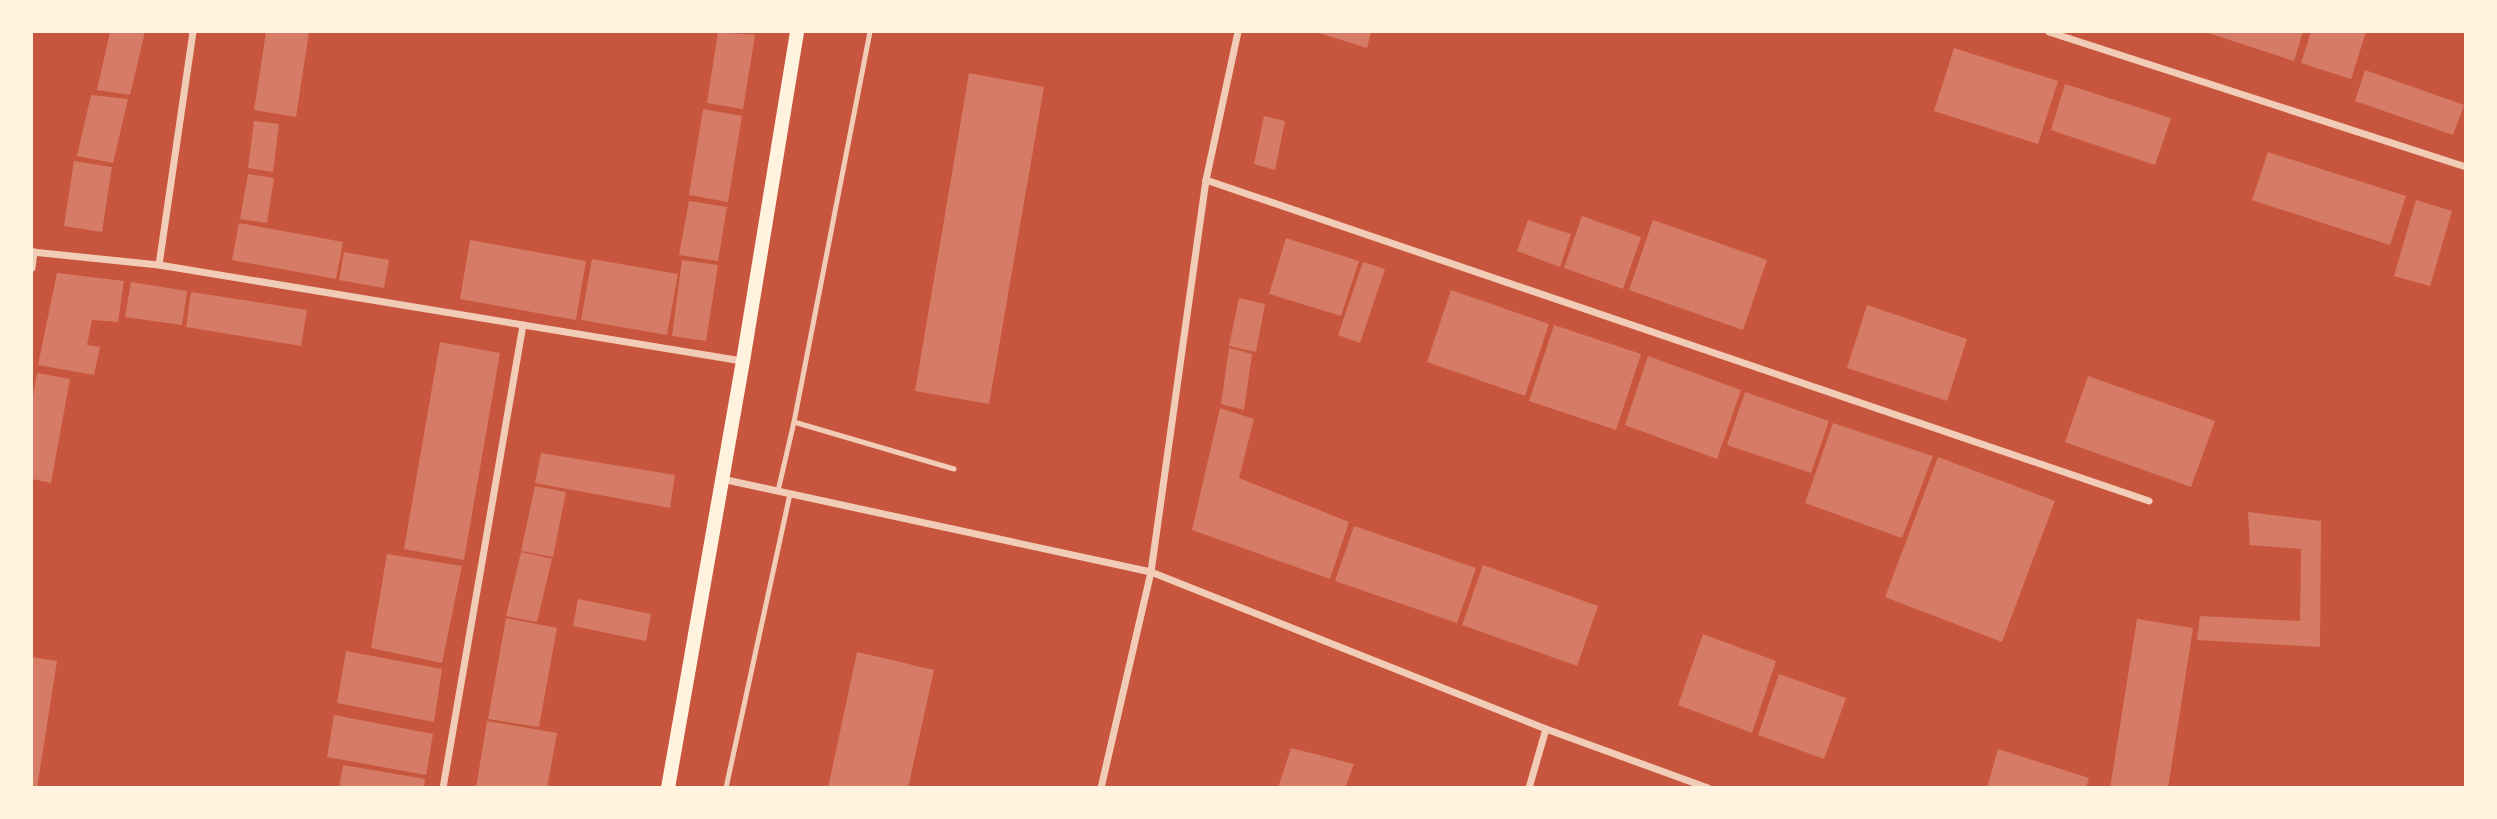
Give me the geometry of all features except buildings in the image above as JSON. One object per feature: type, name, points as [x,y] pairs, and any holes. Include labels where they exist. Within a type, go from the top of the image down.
[{"type":"main road","points":[[668,788],[743,361],[797,32]]},
{"type":"street","points":[[159,265],[193,32]]},
{"type":"street","points":[[1101,788],[1151,572],[1206,180],[1238,32]]},
{"type":"street","points":[[2049,32],[2466,167]]},
{"type":"street","points":[[1206,180],[2148,500]]},
{"type":"street","points":[[32,268],[33,252],[159,265],[743,361]]},
{"type":"street","points":[[443,788],[523,325]]},
{"type":"street","points":[[722,479],[1151,572],[1546,729],[1708,788]]},
{"type":"street","points":[[1529,788],[1546,729]]},
{"type":"lane","points":[[778,491],[794,422],[870,32]]},
{"type":"lane","points":[[794,422],[954,469]]},
{"type":"lane","points":[[726,788],[790,494]]}]
